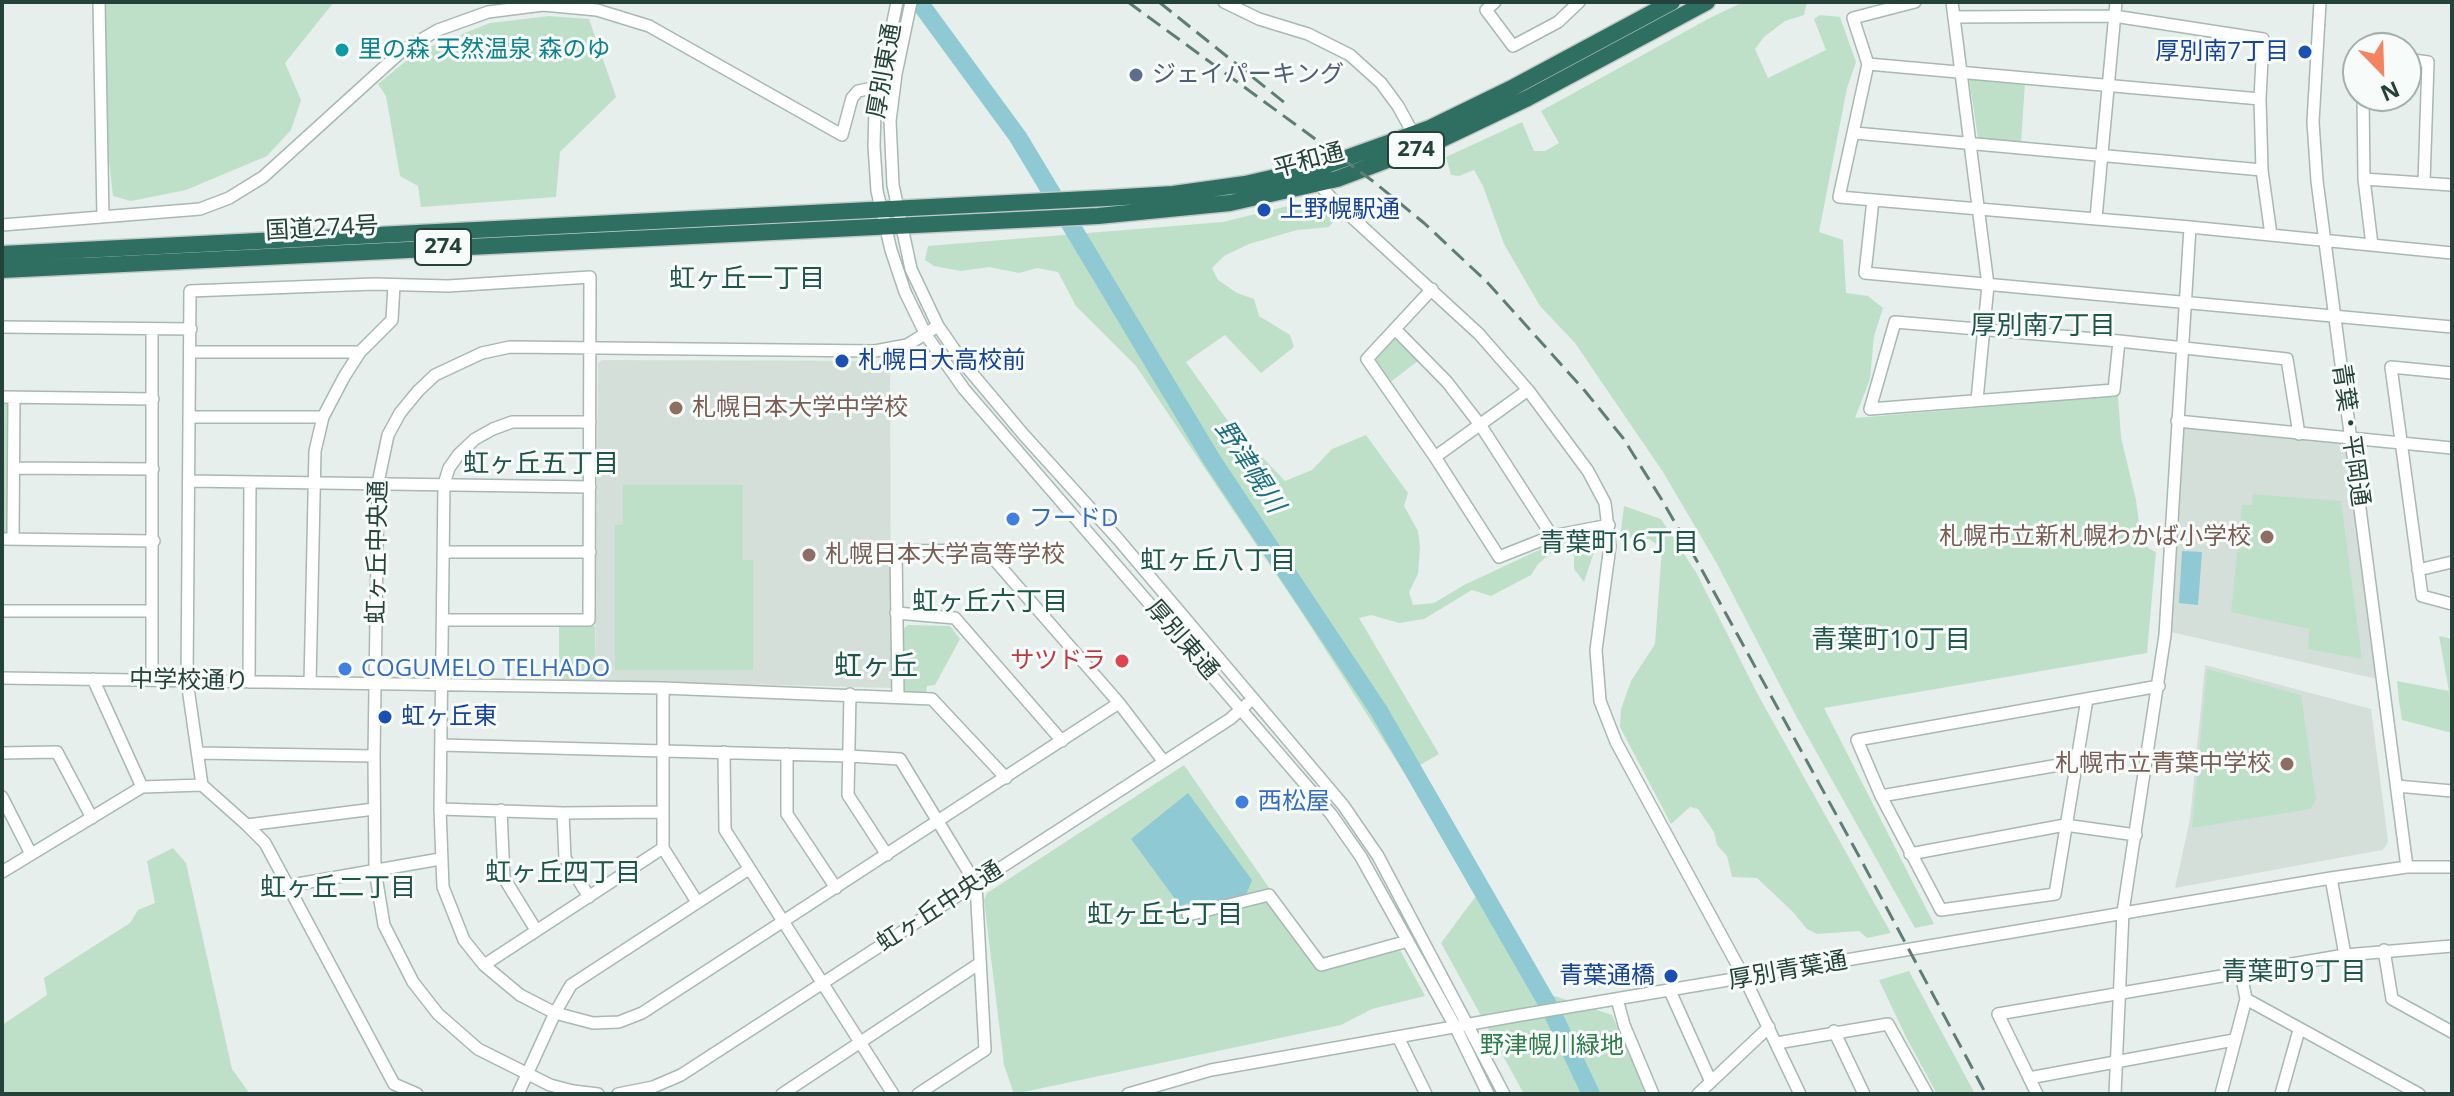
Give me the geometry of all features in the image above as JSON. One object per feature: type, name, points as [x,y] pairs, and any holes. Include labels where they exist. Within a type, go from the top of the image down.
[{"type":"highway","name":"平和通","points":[[891,217],[1098,216],[1215,206],[1319,184],[1363,171],[1672,2]]},
{"type":"highway","name":"平和通","points":[[891,217],[1022,202],[1198,191],[1306,170],[1417,142],[1528,98],[1707,2]]},
{"type":"highway","name":"国道274号","points":[[2,254],[891,217]]},
{"type":"highway","name":"国道274号","points":[[2,270],[891,217]]},
{"type":"street","points":[[99,2],[103,217]]},
{"type":"street","name":"厚別東通","points":[[897,2],[878,92],[874,146],[905,292],[926,335],[964,389],[1331,814],[1361,857],[1456,1028],[1488,1094]]},
{"type":"street","name":"厚別東通","points":[[911,2],[890,121],[891,217],[938,326],[965,365],[1023,434],[1118,539],[1343,805],[1378,856],[1504,1094]]},
{"type":"street","points":[[1224,2],[1245,14],[1308,34],[1350,55],[1381,83],[1398,106],[1417,142]]},
{"type":"street","points":[[1495,2],[1486,10],[1513,46],[1558,22],[1575,3]]},
{"type":"street","points":[[1915,2],[1853,18],[1868,64],[1839,197],[1978,207],[2452,253]]},
{"type":"street","points":[[1952,2],[1988,285],[1977,400]]},
{"type":"street","points":[[2096,218],[2116,2]]},
{"type":"street","name":"青葉・平岡通","points":[[2320,2],[2313,122],[2324,240],[2407,867]]},
{"type":"street","points":[[2,225],[200,209],[229,198],[263,177],[403,50],[438,30],[488,12],[543,5],[597,10],[649,26],[842,135],[852,98],[858,91],[868,89],[878,92]]},
{"type":"street","points":[[1954,17],[2114,16],[2263,39],[2260,99],[2262,170],[2271,235]]},
{"type":"street","points":[[2422,61],[2428,62],[2424,183]]},
{"type":"street","points":[[1868,64],[2260,99]]},
{"type":"street","points":[[2363,112],[2364,179],[2372,245]]},
{"type":"street","points":[[1855,133],[2262,170]]},
{"type":"street","points":[[1306,170],[1479,334],[1528,390],[1588,471],[1605,503],[1610,546],[1596,650],[1600,701],[1616,742],[1777,1043],[1798,1089],[1784,1094]]},
{"type":"street","points":[[2364,179],[2452,185]]},
{"type":"street","points":[[1873,200],[1865,273],[2185,300],[2452,327]]},
{"type":"street","points":[[2115,1094],[2123,912],[2165,635],[2190,227]]},
{"type":"street","points":[[417,1094],[394,1084],[265,843],[202,785],[187,681],[190,291],[464,286],[590,277],[589,620],[444,620]]},
{"type":"street","points":[[310,683],[315,451],[323,417],[360,352],[392,320],[394,285]]},
{"type":"street","points":[[1432,289],[1367,359],[1499,557],[1552,536],[1609,525]]},
{"type":"street","points":[[2119,341],[2114,390],[1870,409],[1895,322],[2119,341],[2287,359],[2299,434]]},
{"type":"street","name":"虹ヶ丘中央通","points":[[598,1094],[573,1091],[525,1074],[478,1049],[438,1014],[413,982],[384,925],[375,870],[374,756],[378,483],[388,435],[400,413],[435,375],[482,353],[510,347],[875,351],[907,345],[938,326]]},
{"type":"street","points":[[2,327],[191,329]]},
{"type":"street","points":[[152,329],[152,680]]},
{"type":"street","points":[[1395,329],[1447,382],[1481,426],[1552,536]]},
{"type":"street","points":[[191,352],[360,352]]},
{"type":"street","points":[[2452,373],[2391,367],[2422,596],[2452,604]]},
{"type":"street","points":[[1435,457],[1528,390]]},
{"type":"street","points":[[153,399],[8,397],[14,468],[7,539],[154,541]]},
{"type":"street","points":[[191,417],[323,417]]},
{"type":"street","points":[[2177,421],[2452,448]]},
{"type":"street","points":[[590,422],[512,422],[493,429],[475,439],[459,454],[449,468],[444,484],[440,809],[443,887],[464,940],[484,965],[520,995],[555,1013],[593,1023],[619,1022],[642,1013],[1119,703]]},
{"type":"street","points":[[1012,444],[1023,434]]},
{"type":"street","points":[[14,468],[153,469]]},
{"type":"street","points":[[189,481],[590,487]]},
{"type":"street","points":[[249,682],[250,482]]},
{"type":"street","points":[[898,696],[896,551],[986,550],[1119,703],[1164,762]]},
{"type":"street","points":[[444,552],[590,552]]},
{"type":"street","points":[[2418,570],[2452,562]]},
{"type":"street","points":[[2,611],[152,611]]},
{"type":"street","points":[[896,613],[955,618],[1062,741]]},
{"type":"street","name":"中学校通り","points":[[2,678],[663,688],[932,699],[1006,778]]},
{"type":"street","points":[[93,679],[142,787]]},
{"type":"street","points":[[2087,699],[2055,894],[1941,910],[1881,796],[1857,740],[2159,686]]},
{"type":"street","points":[[663,688],[663,848],[697,902]]},
{"type":"street","points":[[850,694],[848,795],[887,855]]},
{"type":"street","name":"虹ヶ丘中央通","points":[[618,1094],[654,1090],[681,1075],[1230,719],[1252,699]]},
{"type":"street","points":[[441,745],[900,759],[976,884],[985,1050],[918,1094]]},
{"type":"street","points":[[2,753],[57,752],[92,818]]},
{"type":"street","points":[[724,752],[725,830],[893,1094]]},
{"type":"street","points":[[198,753],[374,756]]},
{"type":"street","points":[[787,754],[787,814],[836,888]]},
{"type":"street","points":[[1881,796],[2076,762]]},
{"type":"street","points":[[2,872],[142,787],[202,785]]},
{"type":"street","points":[[2397,786],[2452,791]]},
{"type":"street","points":[[2,797],[31,854]]},
{"type":"street","points":[[247,825],[374,809]]},
{"type":"street","points":[[440,809],[662,812]]},
{"type":"street","points":[[501,810],[504,878],[536,930]]},
{"type":"street","points":[[563,813],[565,858],[589,897]]},
{"type":"street","points":[[1910,854],[2065,825],[2136,835]]},
{"type":"street","points":[[484,965],[663,848]]},
{"type":"street","points":[[286,886],[440,859]]},
{"type":"street","name":"厚別青葉通","points":[[1131,1093],[1211,1070],[2123,912],[2407,867],[2452,867]]},
{"type":"street","points":[[518,1094],[525,1074],[571,985],[749,869]]},
{"type":"street","points":[[2331,878],[2345,955]]},
{"type":"street","points":[[1188,915],[1269,895],[1321,965],[1408,941]]},
{"type":"street","points":[[2037,1094],[1998,1014],[2345,955],[2452,946]]},
{"type":"street","points":[[2384,950],[2392,999],[2452,1032]]},
{"type":"street","points":[[782,1094],[980,963]]},
{"type":"street","points":[[2221,1094],[2246,999],[2241,973]]},
{"type":"street","points":[[1670,991],[1711,1082]]},
{"type":"street","points":[[1617,999],[1624,1025],[1653,1094]]},
{"type":"street","points":[[2246,999],[2419,1094]]},
{"type":"street","points":[[1777,1043],[1888,1024],[1927,1094]]},
{"type":"street","points":[[1698,1094],[1769,1027]]},
{"type":"street","points":[[2281,1094],[2299,1030]]},
{"type":"street","points":[[1834,1031],[1864,1094]]},
{"type":"street","points":[[1398,1037],[1426,1094]]},
{"type":"street","points":[[2029,1078],[2234,1040]]},
{"type":"shaded area","points":[[602,360],[890,361],[891,688],[595,680],[598,363]]},
{"type":"shaded area","name":"札幌市立新札幌わかば小学校","points":[[2181,425],[2347,442],[2377,679],[2171,632]]},
{"type":"shaded area","name":"札幌市立青葉中学校","points":[[2205,665],[2371,709],[2388,841],[2382,850],[2175,888],[2190,819]]},
{"type":"green space","points":[[104,2],[334,2],[285,63],[301,100],[291,130],[267,156],[186,190],[131,201],[113,196],[108,153]]},
{"type":"green space","points":[[1743,2],[1807,2],[1804,15],[1785,21],[1764,37],[1755,49],[1768,78],[1826,50],[1814,19],[1820,15],[1840,17],[1856,62],[1847,88],[1819,232],[1843,240],[1846,293],[1868,296],[1883,308],[1874,336],[1870,379],[1855,418],[2118,396],[2121,437],[2141,537],[2148,548],[2156,552],[2147,653],[1824,708],[1934,924],[1915,928],[1795,714],[1716,562],[1663,472],[1575,343],[1540,306],[1504,244],[1474,170],[1459,176],[1451,175],[1446,157],[1522,122],[1534,151],[1545,151],[1559,143],[1541,111]]},
{"type":"green space","points":[[549,16],[589,19],[616,97],[560,152],[556,197],[421,207],[418,186],[400,176],[386,96],[378,84],[417,52],[490,23]]},
{"type":"green space","points":[[1969,78],[2025,83],[2021,142],[1978,138]]},
{"type":"green space","points":[[1296,204],[1325,207],[1334,221],[1329,227],[1297,230],[1249,244],[1224,256],[1212,268],[1218,280],[1237,293],[1254,299],[1259,316],[1290,335],[1294,347],[1261,373],[1225,335],[1186,362],[1228,421],[1285,481],[1312,470],[1332,449],[1366,435],[1408,493],[1404,506],[1418,531],[1420,548],[1418,574],[1409,592],[1413,605],[1434,603],[1464,585],[1541,549],[1590,537],[1598,540],[1584,582],[1574,569],[1574,555],[1564,550],[1551,553],[1531,575],[1491,596],[1472,590],[1424,619],[1399,623],[1371,615],[1359,618],[1439,754],[1405,774],[1300,610],[1136,366],[1076,306],[1058,272],[1037,268],[1019,273],[989,267],[961,271],[934,266],[925,260],[928,246],[1223,222]]},
{"type":"green space","points":[[1393,337],[1418,361],[1389,383],[1373,359]]},
{"type":"green space","points":[[2,397],[14,397],[13,539],[2,539]]},
{"type":"green space","points":[[623,485],[743,485],[743,560],[753,560],[753,670],[615,670],[615,525],[623,524]]},
{"type":"green space","points":[[2253,494],[2341,501],[2362,659],[2308,649],[2309,629],[2231,612],[2242,505],[2252,505]]},
{"type":"green space","points":[[1624,506],[1661,519],[1697,574],[1757,693],[1891,933],[1867,938],[1859,931],[1817,934],[1807,929],[1757,878],[1732,877],[1727,856],[1717,845],[1714,832],[1698,809],[1690,807],[1671,824],[1620,727],[1621,709],[1631,681],[1655,644],[1662,548],[1649,539],[1620,538]]},
{"type":"green space","points":[[908,625],[950,626],[960,639],[935,685],[927,686],[926,693],[903,692],[902,630]]},
{"type":"green space","points":[[559,626],[595,626],[595,680],[559,680]]},
{"type":"green space","points":[[2439,636],[2452,639],[2452,733],[2402,720],[2399,701],[2397,681],[2449,691]]},
{"type":"green space","points":[[2207,669],[2301,695],[2316,800],[2310,809],[2192,828]]},
{"type":"green space","points":[[1184,765],[1283,908],[1278,912],[1317,971],[1400,950],[1425,996],[1372,1009],[1341,1025],[1014,1094],[1004,1065],[984,900],[987,893]]},
{"type":"green space","points":[[173,848],[186,863],[232,1069],[250,1094],[2,1094],[2,1025],[47,995],[44,978],[130,923],[138,910],[155,903],[147,861]]},
{"type":"green space","name":"野津幌川緑地","points":[[1479,892],[1530,988],[1612,1015],[1647,1094],[1524,1094],[1441,943]]},
{"type":"green space","points":[[1909,971],[1975,1094],[1937,1094],[1906,1037],[1879,980]]},
{"type":"water","points":[[2182,551],[2202,552],[2198,605],[2179,603]]},
{"type":"water","points":[[1188,793],[1252,880],[1246,895],[1192,910],[1187,903],[1181,907],[1131,839]]},
{"type":"waterway","name":"野津幌川","points":[[919,2],[1018,137],[1212,460],[1379,711],[1551,1010],[1591,1094]]},
{"type":"railway","points":[[1128,2],[1374,182],[1424,223],[1487,282],[1623,438],[1697,561],[1986,1094]]},
{"type":"railway","points":[[1159,2],[1290,107]]},
{"type":"place","name":"里の森 天然温泉 森のゆ","points":[[342,50]]},
{"type":"place","name":"厚別南7丁目","points":[[2305,52]]},
{"type":"place","name":"ジェイパーキング","points":[[1136,75]]},
{"type":"place","name":"上野幌駅通","points":[[1264,210]]},
{"type":"place","name":"札幌日大高校前","points":[[842,361]]},
{"type":"place","name":"札幌日本大学中学校","points":[[676,408]]},
{"type":"place","name":"フードD","points":[[1013,519]]},
{"type":"place","name":"札幌市立新札幌わかば小学校","points":[[2267,537]]},
{"type":"place","name":"札幌日本大学高等学校","points":[[809,555]]},
{"type":"place","name":"サツドラ","points":[[1122,661]]},
{"type":"place","name":"COGUMELO TELHADO","points":[[345,669]]},
{"type":"place","name":"虹ヶ丘東","points":[[385,717]]},
{"type":"place","name":"札幌市立青葉中学校","points":[[2287,764]]},
{"type":"place","name":"西松屋","points":[[1242,802]]},
{"type":"place","name":"青葉通橋","points":[[1671,976]]},
{"type":"district","name":"虹ヶ丘一丁目","points":[[747,280]]},
{"type":"district","name":"厚別南7丁目","points":[[2043,327]]},
{"type":"district","name":"虹ヶ丘五丁目","points":[[541,465]]},
{"type":"district","name":"青葉町16丁目","points":[[1619,544]]},
{"type":"district","name":"虹ヶ丘八丁目","points":[[1218,562]]},
{"type":"district","name":"虹ヶ丘六丁目","points":[[990,603]]},
{"type":"district","name":"青葉町10丁目","points":[[1891,641]]},
{"type":"district","name":"虹ヶ丘","points":[[876,667]]},
{"type":"district","name":"虹ヶ丘四丁目","points":[[563,874]]},
{"type":"district","name":"虹ヶ丘二丁目","points":[[338,889]]},
{"type":"district","name":"虹ヶ丘七丁目","points":[[1165,916]]},
{"type":"district","name":"青葉町9丁目","points":[[2294,973]]}]
